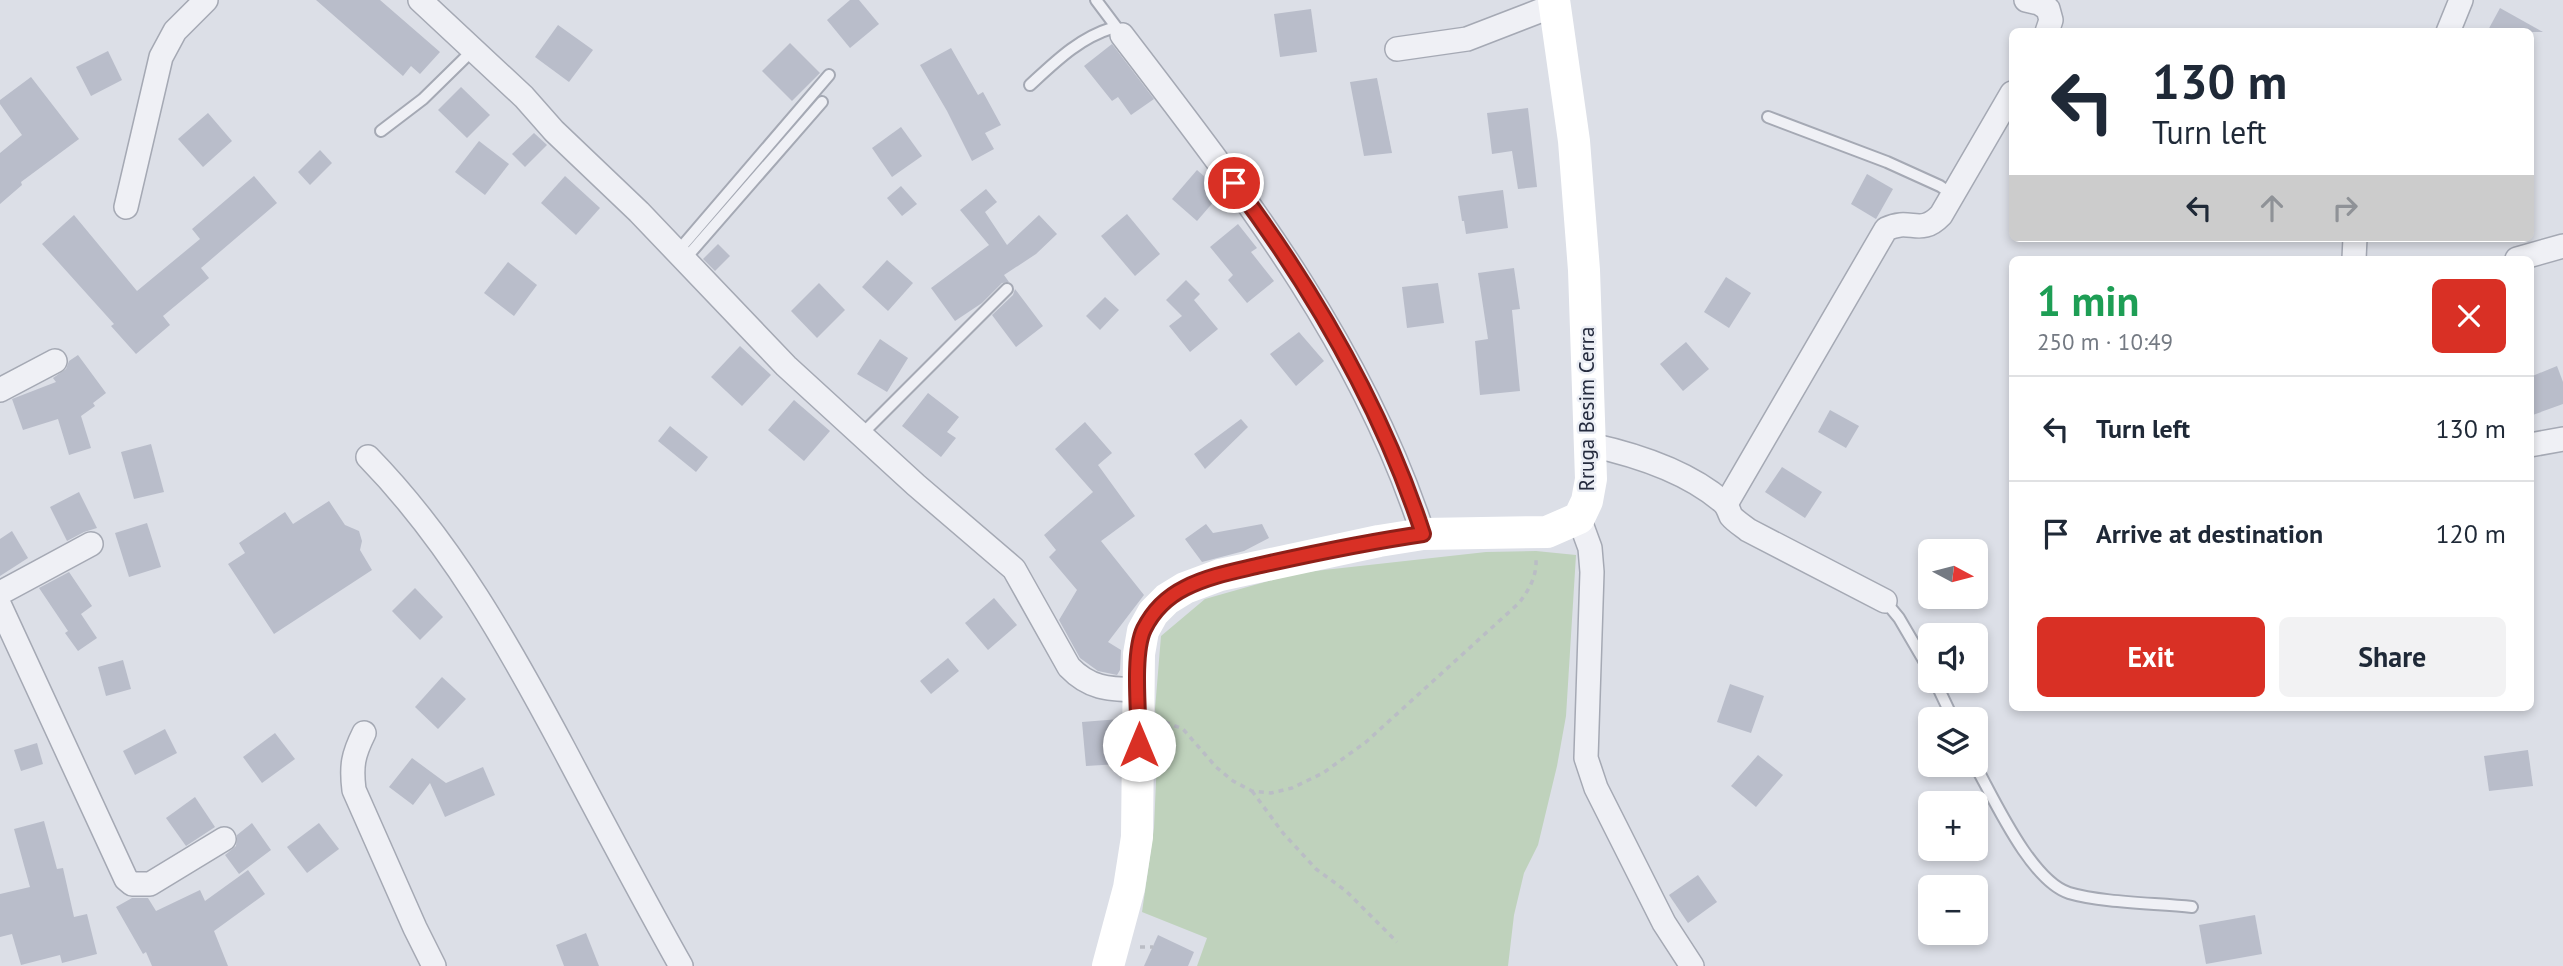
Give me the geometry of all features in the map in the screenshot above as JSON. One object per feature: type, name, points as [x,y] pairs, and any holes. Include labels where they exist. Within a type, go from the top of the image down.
[{"type":"street","points":[[126,208],[160,57],[175,31],[206,0]]},
{"type":"street","points":[[420,0],[524,97],[554,131],[681,255],[786,366],[1014,569],[1069,667],[1082,680],[1116,689],[1138,705]]},
{"type":"street","points":[[2026,0],[2039,3],[2048,9],[2051,20],[2048,28]]},
{"type":"street","points":[[2450,28],[2461,0]]},
{"type":"street","points":[[1397,49],[1467,39],[1555,2]]},
{"type":"street","name":"Rruga Besim Cerra","points":[[1108,966],[1129,888],[1137,837],[1139,654],[1143,631],[1153,613],[1167,599],[1185,588],[1220,575],[1423,534],[1547,532],[1579,518],[1587,501],[1591,479],[1591,445],[1581,232],[1574,141],[1555,2]]},
{"type":"street","points":[[1122,34],[1266,226],[1310,295],[1363,390],[1407,486],[1423,534]]},
{"type":"street","points":[[1726,504],[1886,229],[1900,223],[1922,227],[1933,223],[1953,195],[2009,98]]},
{"type":"street","points":[[2528,256],[2563,246]]},
{"type":"street","points":[[0,390],[55,361]]},
{"type":"street","points":[[2534,444],[2563,439]]},
{"type":"street","points":[[1591,445],[1619,451],[1667,468],[1726,504],[1732,516],[1748,530],[1885,601]]},
{"type":"street","points":[[368,457],[402,492],[431,529],[517,660],[681,966]]},
{"type":"street","points":[[1579,518],[1590,548],[1592,572],[1586,758],[1596,788],[1664,923],[1692,966]]},
{"type":"street","points":[[0,593],[90,544]]},
{"type":"street","points":[[0,606],[126,879],[132,884],[150,884],[224,839]]},
{"type":"street","points":[[364,733],[351,768],[354,790],[434,966]]},
{"type":"lane","points":[[1096,0],[1122,34]]},
{"type":"lane","points":[[1030,85],[1059,59],[1096,33],[1112,28],[1122,34]]},
{"type":"lane","points":[[382,131],[423,99],[473,50]]},
{"type":"lane","points":[[681,255],[829,75]]},
{"type":"lane","points":[[681,255],[822,102]]},
{"type":"lane","points":[[1768,117],[1887,162],[1940,186],[1953,195]]},
{"type":"lane","points":[[861,435],[1007,289]]},
{"type":"lane","points":[[1885,601],[1899,618],[1918,650]]},
{"type":"lane","points":[[1982,777],[2025,853],[2043,875],[2067,892],[2097,898],[2192,907]]},
{"type":"path","points":[[1138,705],[1165,722],[1183,729],[1216,767],[1233,781],[1252,791],[1271,793],[1292,788],[1323,773],[1366,742],[1524,596],[1536,569],[1536,532]]},
{"type":"path","points":[[1252,791],[1283,833],[1316,869],[1346,891],[1397,942]]},
{"type":"path","points":[[1134,947],[1153,947]]},
{"type":"green space","points":[[1536,551],[1576,555],[1566,716],[1538,845],[1524,873],[1514,915],[1508,966],[1197,966],[1207,938],[1142,912],[1154,828],[1158,736],[1155,709],[1161,636],[1205,599],[1297,573],[1486,552]]},
{"type":"building","points":[[316,0],[380,0],[440,52],[420,74],[411,66],[403,76]]},
{"type":"building","points":[[850,0],[859,0],[879,24],[850,48],[827,20]]},
{"type":"building","points":[[2500,8],[2543,32],[2534,32],[2534,28],[2489,28]]},
{"type":"building","points":[[1311,9],[1317,52],[1280,57],[1274,14]]},
{"type":"building","points":[[558,25],[593,50],[569,82],[535,57]]},
{"type":"building","points":[[790,43],[820,73],[792,101],[762,71]]},
{"type":"building","points":[[1112,44],[1154,99],[1131,115],[1118,97],[1112,101],[1084,66]]},
{"type":"building","points":[[951,48],[978,95],[983,92],[1001,125],[985,133],[994,149],[972,161],[920,65]]},
{"type":"building","points":[[108,51],[122,80],[91,96],[76,67]]},
{"type":"building","points":[[31,77],[79,139],[21,182],[22,185],[0,204],[0,153],[22,135],[0,104],[0,100]]},
{"type":"building","points":[[1377,78],[1392,153],[1364,156],[1350,82]]},
{"type":"building","points":[[461,87],[490,115],[467,138],[438,110]]},
{"type":"building","points":[[1528,108],[1537,187],[1518,189],[1512,151],[1492,154],[1487,113]]},
{"type":"building","points":[[208,113],[232,141],[203,167],[178,139]]},
{"type":"building","points":[[901,127],[922,156],[892,177],[872,148]]},
{"type":"building","points":[[534,133],[547,145],[525,167],[512,154]]},
{"type":"building","points":[[479,141],[509,164],[485,195],[455,172]]},
{"type":"building","points":[[320,150],[332,163],[310,185],[298,172]]},
{"type":"building","points":[[1197,170],[1222,192],[1197,221],[1172,199]]},
{"type":"building","points":[[1867,174],[1893,189],[1876,219],[1851,204]]},
{"type":"building","points":[[254,176],[277,203],[201,268],[209,278],[163,316],[170,325],[136,354],[111,326],[114,324],[42,244],[74,215],[137,291],[200,239],[192,229]]},
{"type":"building","points":[[565,176],[600,208],[576,235],[541,203]]},
{"type":"building","points":[[901,186],[917,204],[902,216],[887,198]]},
{"type":"building","points":[[986,189],[997,202],[985,212],[1007,245],[1039,215],[1057,234],[1036,254],[1004,275],[1009,282],[1002,283],[982,303],[955,321],[931,288],[989,245],[960,210]]},
{"type":"building","points":[[1503,190],[1508,228],[1466,234],[1458,196]]},
{"type":"building","points":[[1127,214],[1160,254],[1135,276],[1101,236]]},
{"type":"building","points":[[1238,224],[1257,248],[1251,252],[1274,281],[1247,303],[1228,280],[1233,275],[1210,247]]},
{"type":"building","points":[[718,244],[730,256],[715,271],[703,259]]},
{"type":"building","points":[[887,260],[913,283],[888,311],[862,287]]},
{"type":"building","points":[[508,262],[537,285],[514,316],[484,293]]},
{"type":"building","points":[[1514,268],[1520,309],[1512,310],[1520,391],[1480,395],[1475,341],[1488,339],[1478,273]]},
{"type":"building","points":[[1726,277],[1751,293],[1729,328],[1704,312]]},
{"type":"building","points":[[1186,280],[1200,294],[1194,300],[1218,329],[1190,352],[1169,326],[1182,316],[1166,300]]},
{"type":"building","points":[[819,283],[845,310],[817,338],[791,311]]},
{"type":"building","points":[[1438,283],[1444,323],[1407,328],[1402,287]]},
{"type":"building","points":[[1015,289],[1043,326],[1016,347],[992,315],[1013,295]]},
{"type":"building","points":[[1105,297],[1119,310],[1100,330],[1086,316]]},
{"type":"building","points":[[1299,332],[1324,361],[1296,386],[1270,354]]},
{"type":"building","points":[[880,339],[908,358],[887,392],[857,374]]},
{"type":"building","points":[[1686,342],[1709,369],[1683,391],[1660,364]]},
{"type":"building","points":[[740,346],[771,375],[742,406],[711,377]]},
{"type":"building","points":[[78,355],[106,393],[93,403],[95,406],[81,416],[91,448],[69,455],[58,419],[23,430],[12,399],[56,382],[53,378],[66,369],[69,361]]},
{"type":"building","points":[[2557,366],[2563,382],[2563,404],[2534,415],[2534,375]]},
{"type":"building","points":[[928,393],[959,417],[947,432],[956,438],[941,457],[902,426]]},
{"type":"building","points":[[794,400],[830,431],[804,461],[768,430]]},
{"type":"building","points":[[1830,410],[1859,426],[1846,448],[1818,432]]},
{"type":"building","points":[[1241,419],[1248,427],[1205,469],[1194,454]]},
{"type":"building","points":[[1085,422],[1112,453],[1098,465],[1135,516],[1101,541],[1144,595],[1108,642],[1121,650],[1120,670],[1117,675],[1098,671],[1080,658],[1059,620],[1077,590],[1049,557],[1056,550],[1044,535],[1093,492],[1055,449]]},
{"type":"building","points":[[670,426],[708,457],[696,472],[658,441]]},
{"type":"building","points":[[151,444],[164,492],[134,499],[121,452]]},
{"type":"building","points":[[1782,467],[1822,492],[1805,518],[1765,492]]},
{"type":"building","points":[[79,492],[97,528],[67,541],[50,507]]},
{"type":"building","points":[[329,501],[345,525],[359,531],[362,541],[360,550],[372,570],[274,634],[228,564],[245,553],[239,543],[285,512],[293,524]]},
{"type":"building","points":[[147,523],[161,567],[129,577],[115,533]]},
{"type":"building","points":[[1206,524],[1213,533],[1262,524],[1269,538],[1244,551],[1202,562],[1185,539]]},
{"type":"building","points":[[12,531],[28,558],[0,576],[0,539]]},
{"type":"building","points":[[69,572],[92,606],[81,614],[97,638],[78,651],[39,588]]},
{"type":"building","points":[[415,588],[443,617],[420,640],[392,611]]},
{"type":"building","points":[[994,598],[1017,625],[988,650],[965,623]]},
{"type":"building","points":[[948,658],[959,671],[931,694],[920,681]]},
{"type":"building","points":[[123,660],[131,689],[106,696],[98,667]]},
{"type":"building","points":[[442,677],[466,699],[438,729],[415,707]]},
{"type":"building","points":[[1730,684],[1764,696],[1751,733],[1717,722]]},
{"type":"building","points":[[1120,719],[1119,764],[1086,766],[1082,722]]},
{"type":"building","points":[[165,729],[177,753],[135,775],[123,751]]},
{"type":"building","points":[[275,733],[295,759],[262,783],[243,757]]},
{"type":"building","points":[[37,743],[43,764],[21,771],[14,750]]},
{"type":"building","points":[[2528,750],[2533,786],[2489,791],[2484,756]]},
{"type":"building","points":[[1758,755],[1783,775],[1756,807],[1731,786]]},
{"type":"building","points":[[412,758],[446,783],[483,767],[495,795],[445,817],[430,783],[413,805],[389,787]]},
{"type":"building","points":[[195,797],[215,827],[186,846],[166,818]]},
{"type":"building","points":[[44,821],[57,869],[63,868],[74,917],[87,914],[97,954],[62,963],[60,955],[21,965],[12,934],[0,937],[0,894],[30,887],[14,829]]},
{"type":"building","points":[[252,823],[271,850],[239,874],[225,855],[236,846],[237,835]]},
{"type":"building","points":[[319,823],[339,849],[307,873],[287,847]]},
{"type":"building","points":[[248,870],[265,894],[214,931],[228,966],[152,966],[146,952],[143,954],[116,907],[132,898],[148,898],[156,911],[200,890],[205,901]]},
{"type":"building","points":[[1698,875],[1717,902],[1688,923],[1669,895]]},
{"type":"building","points":[[2255,915],[2262,954],[2206,964],[2199,925]]},
{"type":"building","points":[[586,933],[599,966],[564,966],[556,945]]},
{"type":"building","points":[[1158,935],[1194,952],[1188,966],[1144,966]]},
{"type":"route","points":[[1139,745],[1139,654],[1143,631],[1153,613],[1167,599],[1185,588],[1220,575],[1321,552],[1423,534],[1407,486],[1363,390],[1310,295],[1266,226],[1234,183]]}]
